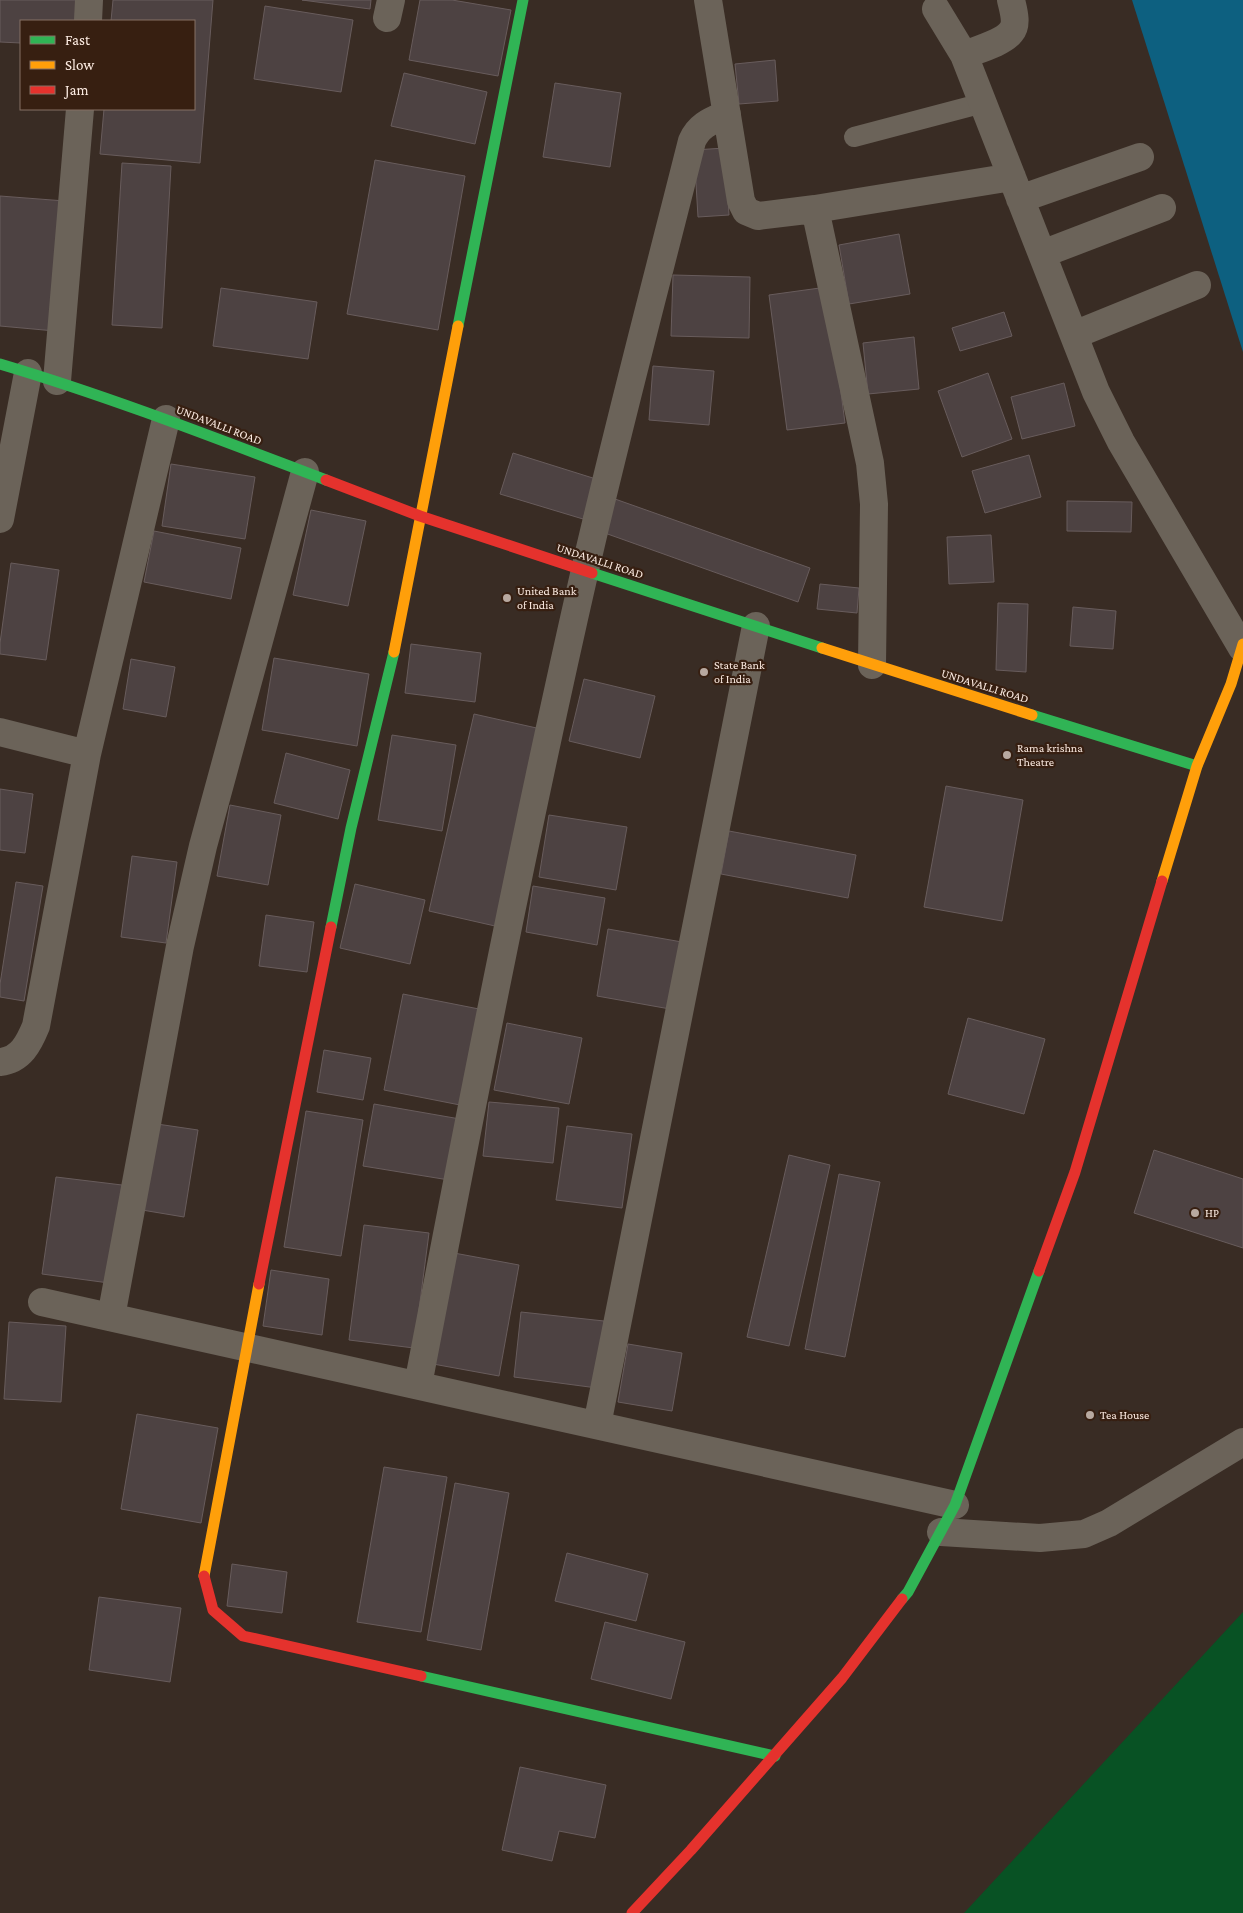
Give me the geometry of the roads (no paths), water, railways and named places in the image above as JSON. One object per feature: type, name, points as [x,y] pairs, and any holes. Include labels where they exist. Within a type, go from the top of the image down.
[{"type":"main road","points":[[523,0],[389,677],[351,828],[246,1347],[204,1576],[213,1610],[243,1636],[775,1756]]},
{"type":"main road","name":"UNDAVALLI ROAD","points":[[0,364],[57,381],[166,419],[420,516],[872,665],[1197,766]]},
{"type":"main road","points":[[632,1913],[775,1756],[842,1678],[908,1592],[956,1506],[1075,1172],[1197,766],[1234,687],[1242,646]]},
{"type":"street","points":[[88,20],[90,0]]},
{"type":"street","points":[[708,0],[741,201],[746,210],[758,216],[1016,188],[1140,157]]},
{"type":"street","points":[[964,55],[1001,40],[1012,31],[1015,21],[1011,0]]},
{"type":"street","points":[[934,5],[964,55],[1096,392],[1121,442],[1242,646]]},
{"type":"street","points":[[57,381],[80,110]]},
{"type":"street","points":[[418,1385],[498,967],[612,455],[692,141],[696,131],[705,124],[727,114]]},
{"type":"street","points":[[1042,254],[1162,208]]},
{"type":"street","points":[[815,210],[870,463],[874,504],[872,665]]},
{"type":"street","points":[[1074,335],[1197,285]]},
{"type":"street","points":[[0,519],[28,373]]},
{"type":"street","points":[[0,1062],[10,1061],[27,1047],[36,1026],[87,754],[166,419]]},
{"type":"street","points":[[111,1317],[180,946],[203,846],[305,472]]},
{"type":"street","points":[[597,1425],[756,626]]},
{"type":"street","points":[[0,732],[87,754]]},
{"type":"street","points":[[42,1302],[956,1506]]},
{"type":"street","points":[[940,1532],[1040,1538],[1084,1534],[1109,1523],[1243,1442]]},
{"type":"lane","points":[[854,137],[983,103]]},
{"type":"water","points":[[1132,0],[1243,0],[1243,352]]},
{"type":"place","name":"United Bank of India","points":[[507,598]]},
{"type":"place","name":"State Bank of India","points":[[704,672]]},
{"type":"place","name":"Rama krishna Theatre","points":[[1007,755]]},
{"type":"place","name":"HP","points":[[1195,1213]]},
{"type":"place","name":"Tea House","points":[[1090,1415]]}]
